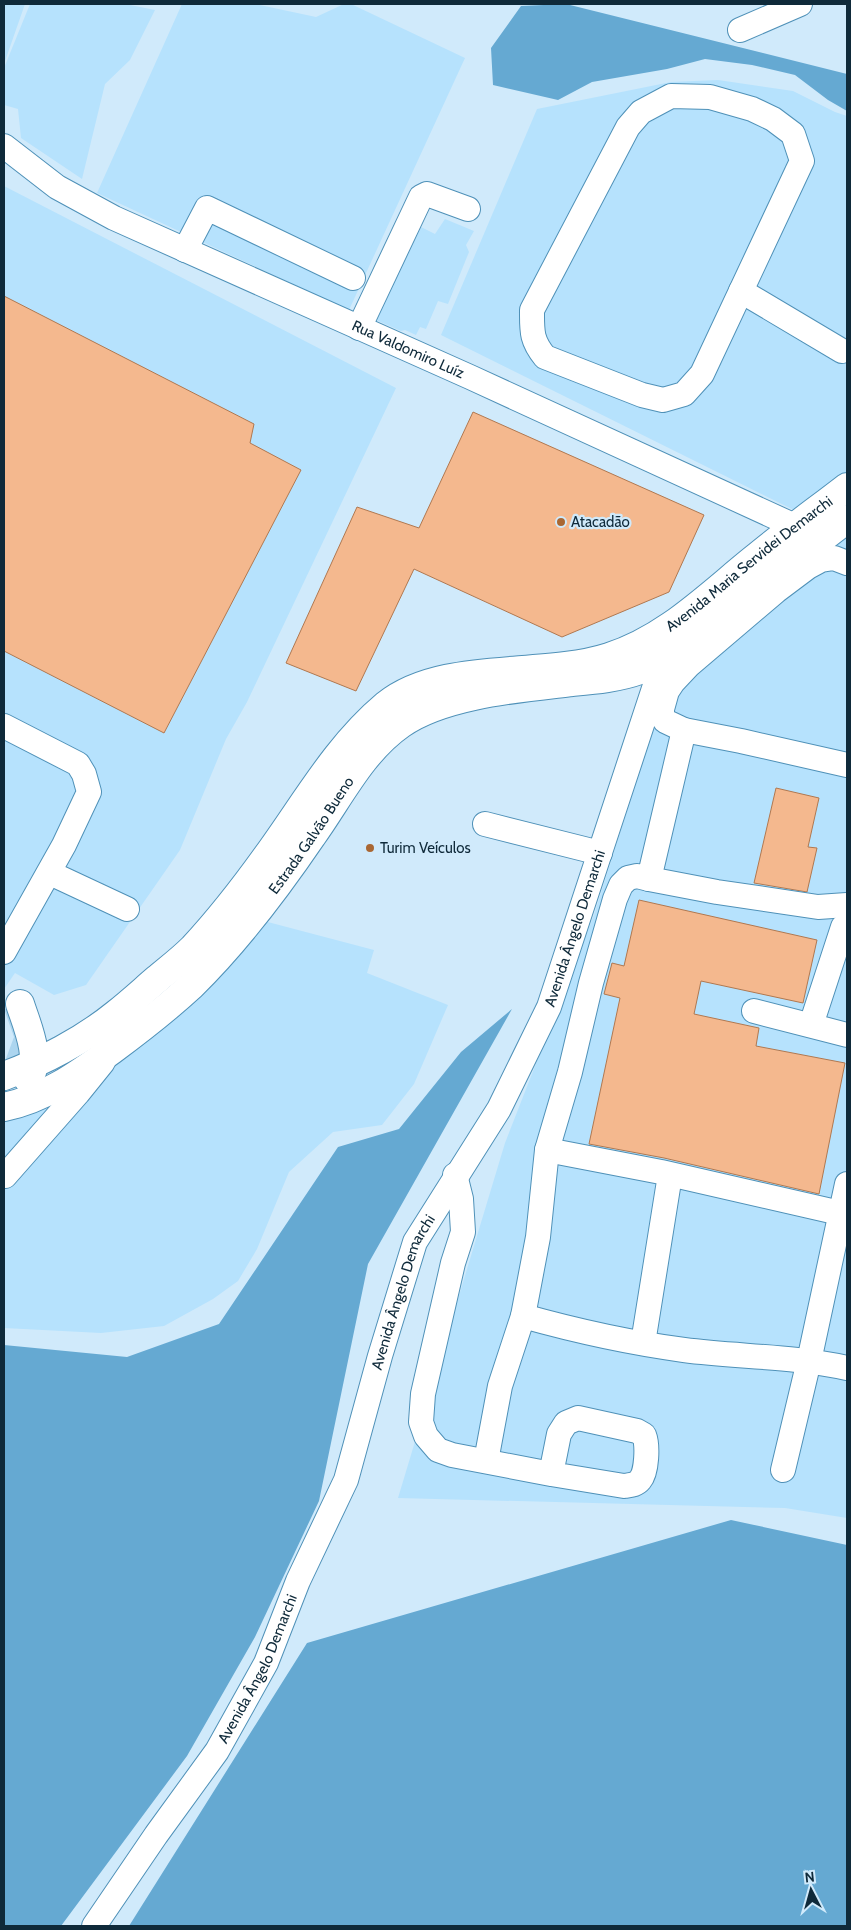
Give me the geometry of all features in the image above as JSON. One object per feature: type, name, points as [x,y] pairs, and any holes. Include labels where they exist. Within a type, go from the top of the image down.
[{"type":"main road","name":"Avenida Maria Servidei Demarchi","points":[[658,649],[685,646],[808,534],[847,487]]},
{"type":"main road","name":"Avenida Maria Servidei Demarchi","points":[[808,534],[847,518]]},
{"type":"main road","name":"Estrada Galvão Bueno","points":[[4,1107],[40,1095],[82,1073],[135,1034],[191,986],[249,922],[313,835],[354,772],[378,743],[402,723],[431,708],[464,699],[506,691],[608,678],[641,670],[658,649]]},
{"type":"main road","name":"Estrada Galvão Bueno","points":[[4,1076],[57,1052],[115,1016],[192,949],[268,856],[337,755],[363,726],[401,694],[419,686],[465,676],[548,669],[658,649]]},
{"type":"main road","points":[[4,1093],[23,1085],[31,1076],[34,1063],[32,1040],[20,1004]]},
{"type":"street","points":[[740,30],[800,4]]},
{"type":"street","points":[[671,96],[710,97],[752,108],[773,119],[793,134],[802,161],[741,291],[702,374],[684,394],[663,400],[642,395],[545,357],[535,345],[532,328],[532,310],[628,127],[641,112],[671,96]]},
{"type":"street","name":"Rua Valdomiro Luíz","points":[[4,146],[57,187],[114,218],[470,377],[808,534]]},
{"type":"street","points":[[360,328],[421,198],[427,194],[468,209]]},
{"type":"street","points":[[185,250],[207,208],[353,278]]},
{"type":"street","points":[[741,291],[842,351]]},
{"type":"street","points":[[844,559],[822,560],[808,567],[776,591],[689,665],[673,682],[664,700],[662,716],[669,724],[684,730],[847,765]]},
{"type":"street","name":"Avenida Ângelo Demarchi","points":[[94,1926],[217,1750],[266,1663],[298,1581],[346,1480],[380,1356],[415,1242],[455,1175],[499,1109],[549,1007],[600,853],[658,649]]},
{"type":"street","points":[[4,726],[78,764],[84,774],[89,792],[50,873],[4,952]]},
{"type":"street","points":[[649,879],[684,730]]},
{"type":"street","points":[[485,824],[600,853]]},
{"type":"street","points":[[50,873],[127,909]]},
{"type":"street","points":[[486,1462],[500,1386],[523,1316],[538,1237],[547,1150],[570,1072],[591,983],[615,899],[621,885],[628,878],[637,876],[717,892],[818,907],[846,921],[811,1026]]},
{"type":"street","points":[[754,1011],[847,1035]]},
{"type":"street","points":[[5,1176],[78,1093],[110,1051]]},
{"type":"street","points":[[547,1150],[670,1174],[840,1213]]},
{"type":"street","points":[[643,1343],[670,1174]]},
{"type":"street","points":[[455,1175],[461,1199],[463,1232],[453,1264],[422,1394],[421,1422],[426,1436],[438,1450],[486,1462],[551,1474]]},
{"type":"street","points":[[783,1470],[810,1361],[847,1184]]},
{"type":"street","points":[[523,1316],[643,1343],[691,1351],[810,1361],[847,1368]]},
{"type":"shaded area","points":[[4,4],[25,4],[4,64]]},
{"type":"shaded area","points":[[30,4],[125,4],[155,10],[130,60],[105,84],[82,179],[21,138],[18,109],[4,105],[4,68]]},
{"type":"shaded area","points":[[182,4],[255,4],[316,17],[344,4],[351,4],[465,58],[349,310],[97,193]]},
{"type":"shaded area","points":[[566,4],[847,74],[847,111],[828,100],[795,75],[752,65],[705,59],[667,69],[592,82],[558,100],[493,85],[491,48],[521,6]]},
{"type":"shaded area","points":[[718,80],[793,91],[847,116],[847,474],[800,513],[441,335],[537,109],[671,82]]},
{"type":"shaded area","points":[[4,186],[396,388],[247,702],[226,739],[180,850],[86,985],[54,995],[15,973],[4,989]]},
{"type":"shaded area","points":[[445,219],[474,231],[466,245],[469,252],[448,304],[438,301],[426,329],[420,327],[416,335],[405,330],[401,331],[376,320],[421,227],[435,234]]},
{"type":"shaded area","points":[[847,530],[847,1518],[785,1508],[398,1498],[505,1143],[594,915],[660,706]]},
{"type":"shaded area","points":[[264,921],[374,950],[367,973],[448,1005],[414,1084],[382,1125],[333,1132],[289,1172],[257,1249],[238,1281],[213,1299],[164,1326],[101,1333],[4,1328],[4,1122],[32,1114],[156,1031]]},
{"type":"shaded area","points":[[4,1009],[10,1009],[23,1053],[4,1064],[14,1037]]},
{"type":"shaded area","points":[[512,1009],[368,1264],[319,1501],[255,1637],[187,1756],[61,1926],[4,1926],[4,1345],[127,1357],[219,1324],[338,1147],[399,1129],[461,1052]]},
{"type":"shaded area","points":[[731,1520],[847,1545],[847,1926],[129,1926],[307,1643]]},
{"type":"building","points":[[4,296],[254,424],[250,443],[301,470],[164,733],[4,651]]},
{"type":"building","name":"Atacadão","points":[[473,412],[704,515],[669,592],[562,637],[414,569],[356,691],[286,663],[357,507],[419,528]]},
{"type":"building","points":[[776,788],[819,798],[808,847],[817,848],[807,892],[754,883]]},
{"type":"building","points":[[639,900],[817,940],[803,1003],[701,981],[694,1014],[759,1028],[756,1046],[845,1063],[819,1194],[664,1158],[589,1144],[620,998],[604,994],[612,963],[624,966]]},
{"type":"place","name":"Atacadão","points":[[561,522]]},
{"type":"place","name":"Turim Veículos","points":[[370,848]]}]
